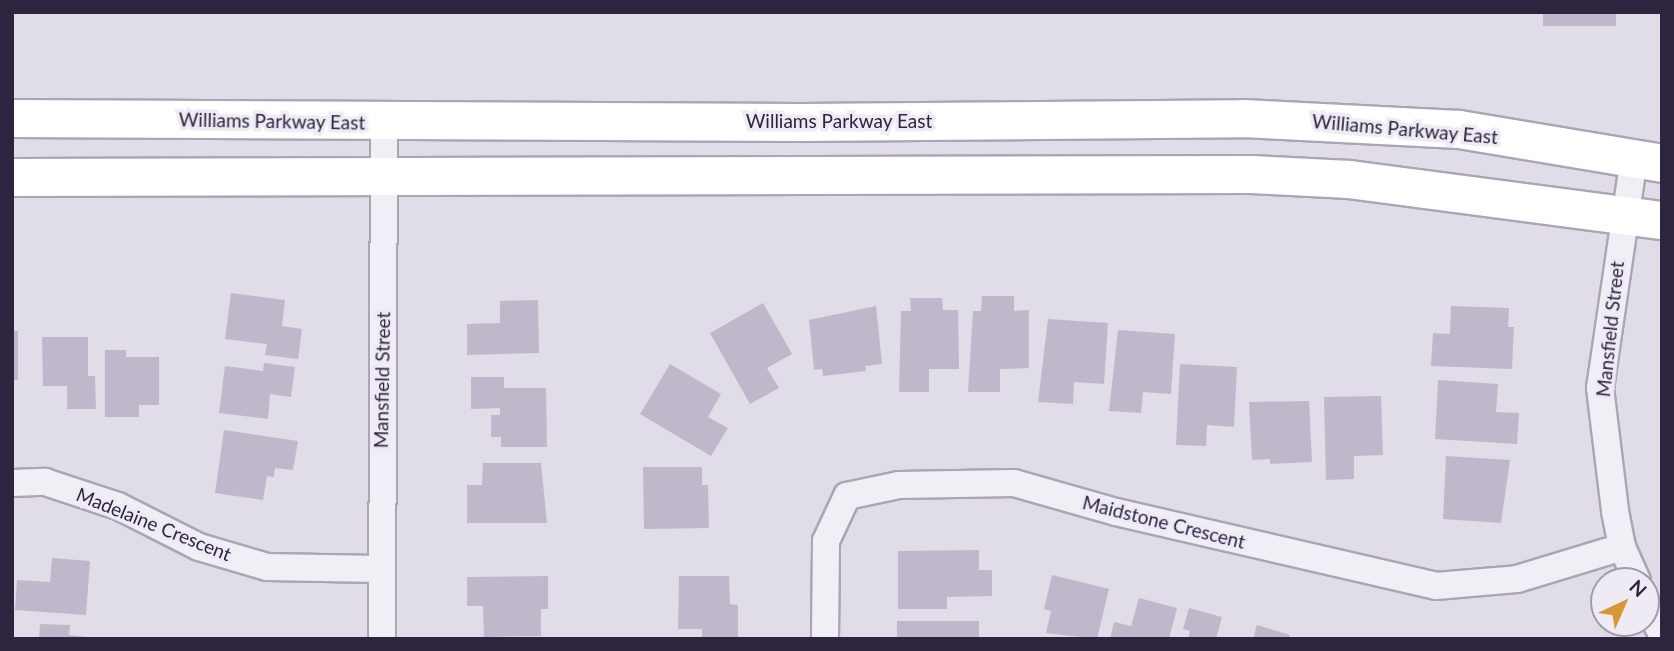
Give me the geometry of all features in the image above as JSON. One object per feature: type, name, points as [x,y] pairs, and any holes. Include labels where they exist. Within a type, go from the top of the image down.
[{"type":"main road","name":"Williams Parkway East","points":[[12,118],[384,122],[1243,118],[1459,130],[1648,160]]},
{"type":"main road","points":[[12,177],[1251,174],[1363,180],[1662,220]]},
{"type":"street","name":"Mansfield Street","points":[[382,639],[380,569],[384,122]]},
{"type":"street","name":"Mansfield Street","points":[[1631,567],[1622,547],[1601,388],[1624,215],[1648,160]]},
{"type":"street","name":"Madelaine Crescent","points":[[12,483],[45,482],[118,506],[199,547],[267,566],[380,569]]},
{"type":"street","name":"Maidstone Crescent","points":[[825,639],[826,541],[847,496],[899,485],[1014,483],[1116,512],[1436,586],[1517,579],[1622,547]]},
{"type":"building","points":[[1543,12],[1616,12],[1616,26],[1543,26]]},
{"type":"building","points":[[231,293],[285,300],[282,326],[302,329],[298,359],[265,355],[267,344],[225,339]]},
{"type":"building","points":[[982,296],[1014,296],[1014,311],[1029,310],[1029,368],[1000,369],[1000,392],[968,392],[973,311],[981,311]]},
{"type":"building","points":[[910,298],[942,298],[943,310],[958,310],[959,369],[929,369],[929,392],[899,392],[901,311],[911,311]]},
{"type":"building","points":[[538,300],[539,353],[467,355],[467,324],[500,323],[500,301]]},
{"type":"building","points":[[763,303],[792,354],[767,368],[779,388],[750,404],[710,333]]},
{"type":"building","points":[[876,306],[882,364],[865,366],[866,371],[823,376],[822,369],[814,370],[809,320]]},
{"type":"building","points":[[1451,306],[1509,308],[1508,327],[1514,327],[1512,369],[1431,366],[1433,333],[1450,334]]},
{"type":"building","points":[[1048,319],[1108,323],[1104,384],[1074,382],[1073,404],[1038,402]]},
{"type":"building","points":[[1118,330],[1175,334],[1171,394],[1143,392],[1141,413],[1109,411]]},
{"type":"building","points":[[12,331],[18,331],[18,380],[12,380]]},
{"type":"building","points":[[42,337],[88,337],[88,376],[95,376],[96,409],[67,409],[67,386],[43,386]]},
{"type":"building","points":[[105,350],[126,350],[126,357],[159,357],[159,405],[139,405],[139,417],[105,417]]},
{"type":"building","points":[[264,363],[295,367],[291,397],[270,394],[268,419],[219,413],[225,366],[263,371]]},
{"type":"building","points":[[670,364],[721,394],[708,417],[728,428],[711,456],[640,414]]},
{"type":"building","points":[[1180,364],[1237,367],[1234,427],[1207,425],[1206,446],[1176,445]]},
{"type":"building","points":[[471,377],[504,377],[504,388],[546,388],[547,447],[501,447],[501,437],[491,437],[491,415],[500,415],[500,408],[471,409]]},
{"type":"building","points":[[1438,380],[1498,384],[1496,412],[1519,413],[1517,444],[1435,439]]},
{"type":"building","points":[[1381,396],[1383,455],[1354,456],[1354,479],[1326,480],[1324,397]]},
{"type":"building","points":[[1309,401],[1312,462],[1270,464],[1270,459],[1252,460],[1249,402]]},
{"type":"building","points":[[224,430],[298,441],[293,470],[275,468],[274,477],[267,476],[263,500],[215,493]]},
{"type":"building","points":[[1446,456],[1510,460],[1501,523],[1443,519]]},
{"type":"building","points":[[483,463],[541,463],[547,523],[467,523],[467,485],[482,485]]},
{"type":"building","points":[[643,467],[702,467],[702,485],[708,485],[709,528],[644,529]]},
{"type":"building","points":[[979,550],[979,570],[992,570],[992,596],[947,597],[947,609],[898,609],[898,551]]},
{"type":"building","points":[[52,558],[90,561],[86,615],[15,610],[17,580],[50,582]]},
{"type":"building","points":[[1052,575],[1109,589],[1097,639],[1046,633],[1051,611],[1044,609]]},
{"type":"building","points":[[548,576],[548,609],[541,609],[541,636],[484,637],[483,606],[467,606],[467,577]]},
{"type":"building","points":[[679,576],[729,576],[730,604],[738,605],[738,638],[702,638],[702,629],[678,629]]},
{"type":"building","points":[[1139,598],[1177,608],[1169,639],[1110,639],[1114,622],[1131,626]]},
{"type":"building","points":[[1189,608],[1222,617],[1216,639],[1188,639],[1190,631],[1183,629]]},
{"type":"building","points":[[897,621],[979,621],[979,639],[897,639]]},
{"type":"building","points":[[40,624],[70,625],[69,635],[105,639],[39,639]]},
{"type":"building","points":[[1257,625],[1290,635],[1288,639],[1253,639]]}]
